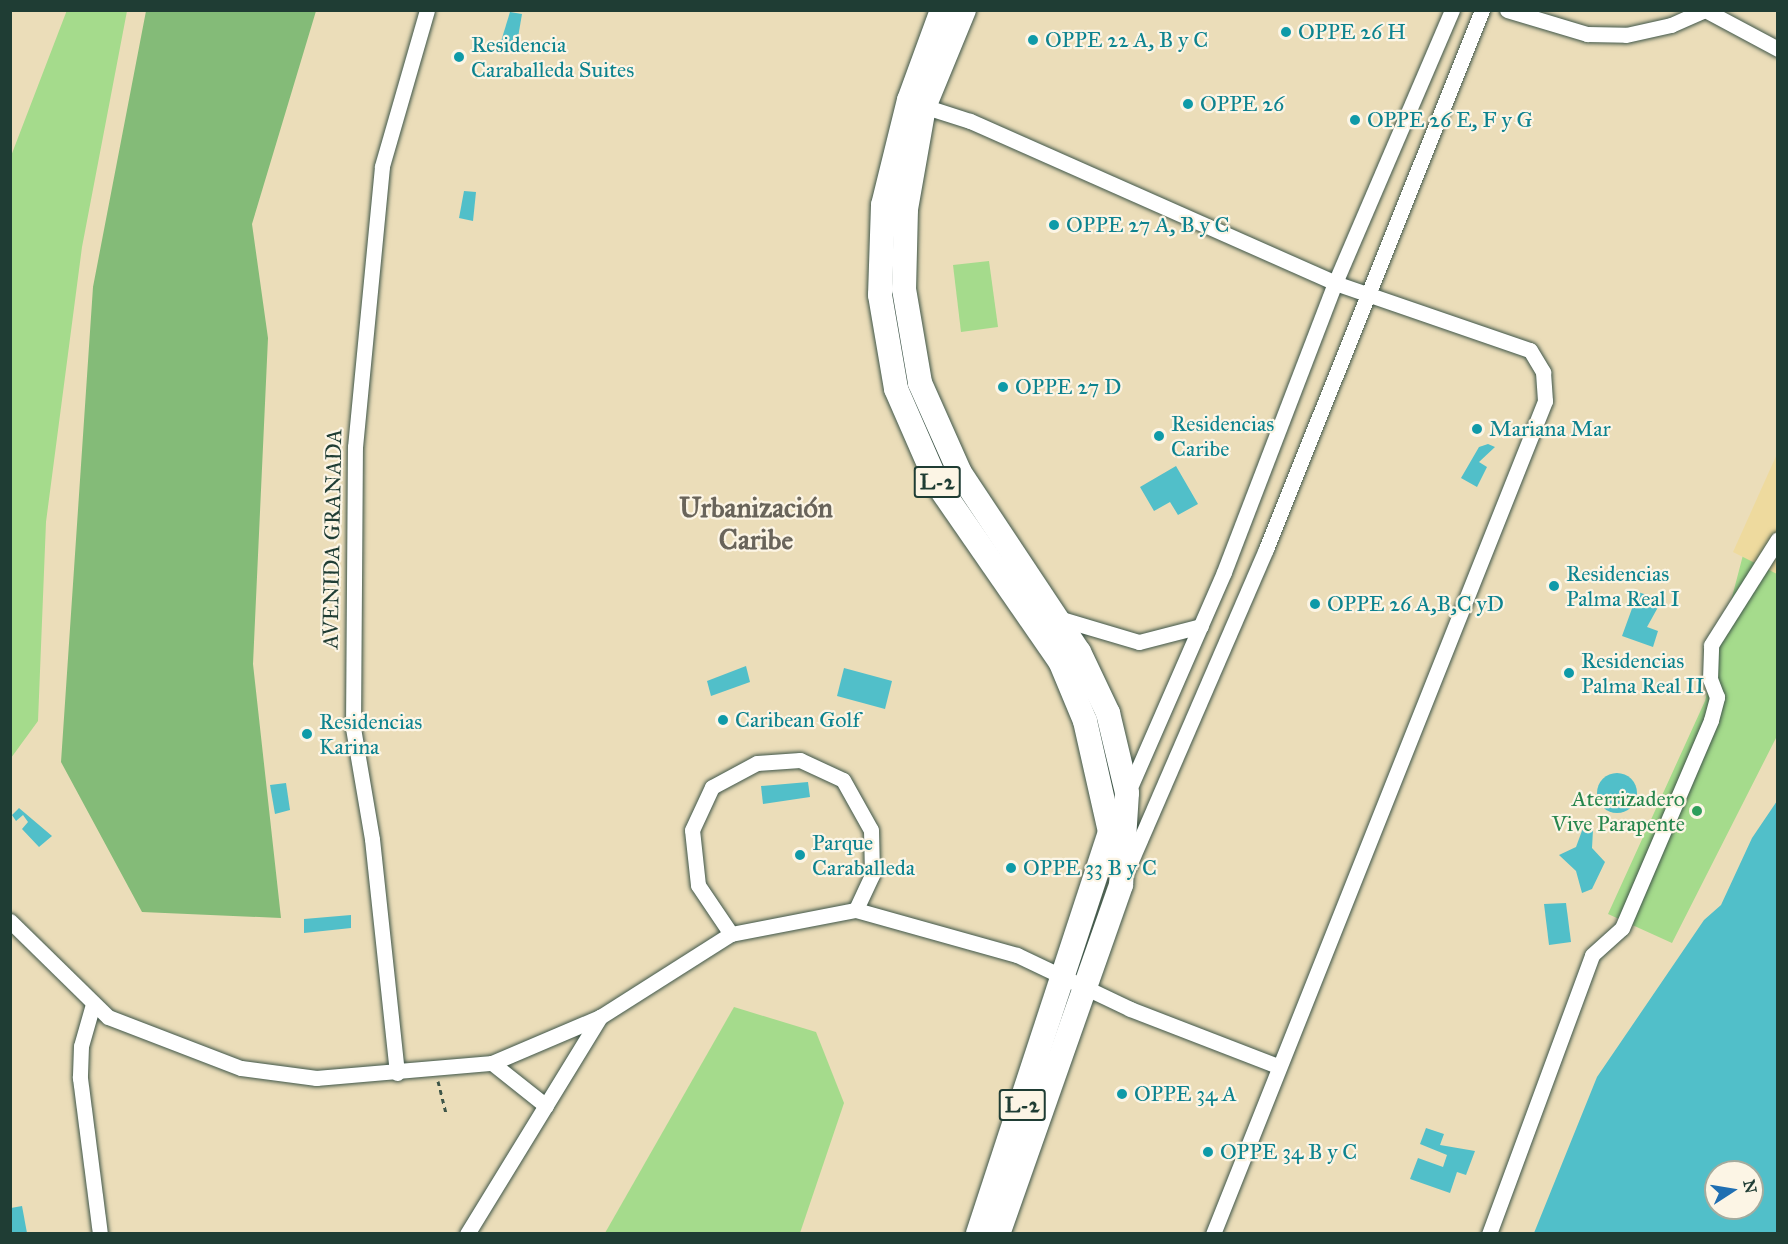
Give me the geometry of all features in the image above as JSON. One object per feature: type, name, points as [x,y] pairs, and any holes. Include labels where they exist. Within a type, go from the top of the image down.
[{"type":"main road","name":"L-2","points":[[942,10],[916,103],[883,205],[880,295],[896,389],[938,485],[1059,661],[1085,721],[1110,832],[1076,982],[998,1233]]},
{"type":"main road","name":"L-2","points":[[964,10],[916,103],[906,210],[904,290],[920,383],[960,473],[1079,652],[1108,713],[1127,793],[1121,885],[1076,982],[978,1233]]},
{"type":"street","name":"AVENIDA GRANADA","points":[[397,1072],[372,839],[353,728],[355,447],[382,166],[427,10]]},
{"type":"street","points":[[1110,832],[1201,626],[1335,283],[1452,10]]},
{"type":"street","points":[[1121,885],[1266,549],[1366,293],[1482,10]]},
{"type":"street","points":[[1507,10],[1587,34],[1626,35],[1671,26],[1704,10],[1778,49]]},
{"type":"street","points":[[916,103],[970,121],[1335,283],[1530,350],[1543,372],[1545,400],[1213,1233]]},
{"type":"street","points":[[1490,1233],[1592,955],[1622,928],[1711,720],[1717,697],[1710,679],[1711,645],[1778,539]]},
{"type":"street","points":[[1054,617],[1139,642],[1201,626]]},
{"type":"street","points":[[731,934],[698,885],[692,830],[712,787],[757,763],[800,760],[843,780],[871,830],[872,874],[856,910]]},
{"type":"street","points":[[10,921],[108,1017],[241,1068],[316,1078],[436,1071],[492,1063],[600,1017],[731,934],[856,910],[1017,955],[1278,1066]]},
{"type":"street","points":[[93,1004],[81,1046],[80,1078],[100,1233]]},
{"type":"street","points":[[467,1233],[600,1017]]},
{"type":"street","points":[[492,1063],[546,1106]]},
{"type":"path","points":[[436,1071],[446,1114]]},
{"type":"green space","points":[[67,10],[127,11],[82,247],[46,522],[38,721],[11,758],[11,156]]},
{"type":"green space","points":[[146,11],[316,11],[252,224],[268,338],[253,664],[281,918],[142,912],[61,762],[93,287]]},
{"type":"green space","points":[[989,261],[998,327],[961,332],[953,265]]},
{"type":"green space","name":"Aterrizadero Vive Parapente","points":[[1743,555],[1777,573],[1777,736],[1672,943],[1608,914],[1705,701]]},
{"type":"green space","points":[[734,1007],[816,1032],[844,1103],[800,1233],[605,1233]]},
{"type":"sand","points":[[1777,454],[1777,574],[1733,552]]},
{"type":"water","points":[[510,12],[522,14],[516,49],[499,48]]},
{"type":"water","points":[[464,191],[476,192],[473,221],[459,218]]},
{"type":"water","points":[[1488,444],[1495,447],[1479,462],[1487,467],[1477,487],[1461,478],[1479,447]]},
{"type":"water","points":[[1176,466],[1198,504],[1178,515],[1170,502],[1154,511],[1140,487]]},
{"type":"water","points":[[1638,592],[1662,600],[1647,627],[1658,631],[1653,647],[1622,636]]},
{"type":"water","points":[[746,666],[750,682],[711,696],[707,681]]},
{"type":"water","points":[[844,668],[892,681],[885,709],[837,696]]},
{"type":"water","points":[[1617,773],[1625,774],[1631,779],[1636,785],[1636,801],[1631,807],[1625,812],[1617,813],[1609,812],[1603,807],[1598,801],[1597,793],[1598,785],[1603,779],[1609,774]]},
{"type":"water","points":[[808,782],[810,797],[763,804],[761,786]]},
{"type":"water","points":[[286,783],[290,810],[275,814],[270,785]]},
{"type":"water","points":[[1777,801],[1777,1233],[1534,1233],[1597,1077],[1704,920],[1721,905],[1752,838]]},
{"type":"water","points":[[19,808],[52,836],[39,847],[22,829],[28,822],[23,815],[16,821],[12,815]]},
{"type":"water","points":[[1583,828],[1593,830],[1592,848],[1605,862],[1592,889],[1582,893],[1576,871],[1559,855],[1576,847]]},
{"type":"water","points":[[1566,903],[1571,942],[1549,945],[1544,904]]},
{"type":"water","points":[[351,915],[351,928],[304,933],[304,919]]},
{"type":"water","points":[[1426,1128],[1444,1134],[1440,1145],[1475,1151],[1466,1175],[1457,1172],[1450,1193],[1410,1179],[1418,1158],[1443,1167],[1447,1155],[1420,1144]]},
{"type":"water","points":[[22,1206],[27,1233],[11,1233],[11,1208]]},
{"type":"place","name":"OPPE 26 H","points":[[1286,32]]},
{"type":"place","name":"OPPE 22 A, B y C","points":[[1033,40]]},
{"type":"place","name":"Residencia Caraballeda Suites","points":[[459,57]]},
{"type":"place","name":"OPPE 26","points":[[1188,104]]},
{"type":"place","name":"OPPE 26 E, F y G","points":[[1355,120]]},
{"type":"place","name":"OPPE 27 A, B y C","points":[[1054,225]]},
{"type":"place","name":"OPPE 27 D","points":[[1003,387]]},
{"type":"place","name":"Mariana Mar","points":[[1477,429]]},
{"type":"place","name":"Residencias Caribe","points":[[1159,436]]},
{"type":"place","name":"Residencias Palma Real I","points":[[1554,586]]},
{"type":"place","name":"OPPE 26 A,B,C yD","points":[[1315,604]]},
{"type":"place","name":"Residencias Palma Real II","points":[[1569,673]]},
{"type":"place","name":"Caribean Golf","points":[[723,720]]},
{"type":"place","name":"Residencias Karina","points":[[307,734]]},
{"type":"place","name":"Aterrizadero Vive Parapente","points":[[1697,811]]},
{"type":"place","name":"Parque Caraballeda","points":[[800,855]]},
{"type":"place","name":"OPPE 33 B y C","points":[[1011,868]]},
{"type":"place","name":"OPPE 34 A","points":[[1122,1094]]},
{"type":"place","name":"OPPE 34 B y C","points":[[1208,1152]]},
{"type":"district","name":"Urbanización Caribe","points":[[756,524]]}]
